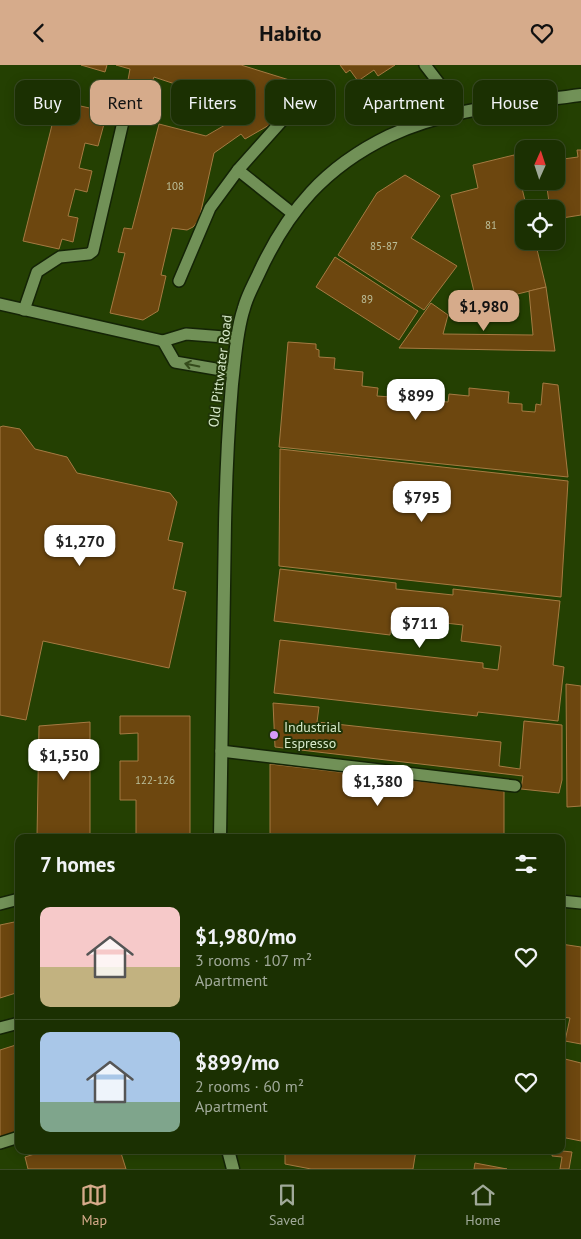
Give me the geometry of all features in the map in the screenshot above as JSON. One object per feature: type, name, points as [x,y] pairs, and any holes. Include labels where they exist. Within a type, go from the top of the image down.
[{"type":"street","name":"Old Pittwater Road","points":[[463,112],[581,95]]},
{"type":"street","name":"Old Pittwater Road","points":[[220,834],[227,445],[237,338],[243,309],[267,256],[292,213],[307,195],[330,173],[359,153],[388,137],[416,125]]},
{"type":"street","points":[[229,1154],[233,1169]]},
{"type":"lane","points":[[425,65],[436,80]]},
{"type":"lane","points":[[24,310],[37,272],[60,257],[89,254],[93,251],[122,125]]},
{"type":"lane","points":[[179,281],[210,208],[238,170],[278,125]]},
{"type":"lane","points":[[238,170],[292,213]]},
{"type":"lane","points":[[0,304],[163,341],[186,333],[237,338]]},
{"type":"lane","points":[[163,341],[175,362],[233,372]]},
{"type":"lane","points":[[221,751],[515,786]]},
{"type":"lane","points":[[0,904],[15,900]]},
{"type":"lane","points":[[565,901],[581,903]]},
{"type":"lane","points":[[0,1028],[15,1024]]},
{"type":"lane","points":[[0,1143],[15,1138]]},
{"type":"building","points":[[81,65],[107,65],[105,72]]},
{"type":"building","points":[[116,65],[241,65],[289,80],[265,80],[265,125],[269,125],[245,139],[241,134],[214,153],[199,220],[193,227],[187,230],[172,228],[161,275],[166,276],[158,311],[143,320],[110,313],[125,253],[118,252],[124,228],[132,229],[159,125],[206,136],[225,125],[255,125],[255,80],[171,80],[171,83],[154,77],[153,80],[128,80],[130,69]]},
{"type":"building","points":[[340,65],[395,65],[378,76],[374,70],[359,80],[357,80],[350,70],[346,73]]},
{"type":"building","points":[[80,106],[90,108],[90,125],[104,125],[98,146],[85,143],[79,168],[92,171],[87,192],[75,189],[68,216],[78,218],[73,242],[62,239],[59,249],[23,241],[52,125],[80,125]]},
{"type":"building","points":[[577,150],[581,150],[581,215],[565,218],[565,200],[549,200],[547,190],[565,190],[565,159],[578,157]]},
{"type":"building","points":[[514,155],[515,190],[522,190],[525,200],[515,200],[515,250],[537,250],[546,287],[477,304],[451,195],[478,188],[473,165]]},
{"type":"building","points":[[405,175],[440,196],[411,238],[457,266],[424,310],[338,255],[377,193]]},
{"type":"building","points":[[335,257],[418,311],[399,340],[316,287]]},
{"type":"building","points":[[546,287],[555,351],[399,348],[431,303],[448,315],[443,334],[533,335],[529,291]]},
{"type":"building","points":[[288,342],[316,344],[316,349],[319,350],[319,357],[335,358],[334,369],[363,372],[362,386],[378,388],[377,396],[391,397],[391,393],[396,393],[396,387],[437,390],[436,401],[448,402],[449,394],[469,396],[469,388],[509,392],[508,403],[522,404],[522,411],[535,412],[536,404],[541,405],[543,383],[558,385],[568,477],[279,447]]},
{"type":"building","points":[[0,427],[20,429],[35,449],[67,457],[77,473],[170,493],[177,502],[168,540],[183,543],[173,589],[186,592],[169,668],[43,641],[26,720],[0,715]]},
{"type":"building","points":[[280,449],[568,481],[561,597],[279,566]]},
{"type":"building","points":[[280,569],[396,583],[396,589],[453,595],[453,589],[560,601],[553,665],[564,667],[558,721],[478,712],[477,716],[274,693],[280,640],[483,663],[483,668],[498,670],[501,646],[461,641],[463,625],[392,617],[390,635],[274,621]]},
{"type":"building","points":[[566,684],[581,686],[581,806],[567,807]]},
{"type":"building","points":[[273,703],[319,707],[317,722],[501,742],[499,766],[520,769],[524,721],[562,725],[562,780],[559,793],[521,789],[523,776],[275,747]]},
{"type":"building","points":[[120,716],[190,716],[190,834],[136,834],[136,800],[120,800],[120,761],[138,761],[138,733],[120,734]]},
{"type":"building","points":[[90,722],[90,834],[37,834],[39,726]]},
{"type":"building","points":[[270,764],[504,791],[504,834],[270,834]]},
{"type":"building","points":[[15,922],[15,993],[0,998],[0,925]]},
{"type":"building","points":[[565,945],[581,947],[581,1044],[565,1041],[570,1018],[565,1017]]},
{"type":"building","points":[[15,1045],[15,1132],[0,1137],[0,1050]]},
{"type":"building","points":[[565,1059],[581,1063],[581,1141],[565,1138]]},
{"type":"building","points":[[565,1151],[572,1152],[569,1169],[560,1169],[562,1157],[552,1156],[552,1154],[565,1154]]},
{"type":"building","points":[[34,1154],[121,1154],[126,1169],[28,1169],[25,1157]]},
{"type":"building","points":[[285,1154],[415,1154],[413,1169],[311,1169],[285,1164]]},
{"type":"building","points":[[475,1163],[507,1169],[474,1169]]},
{"type":"place","name":"Industrial Espresso","points":[[274,735]]}]
